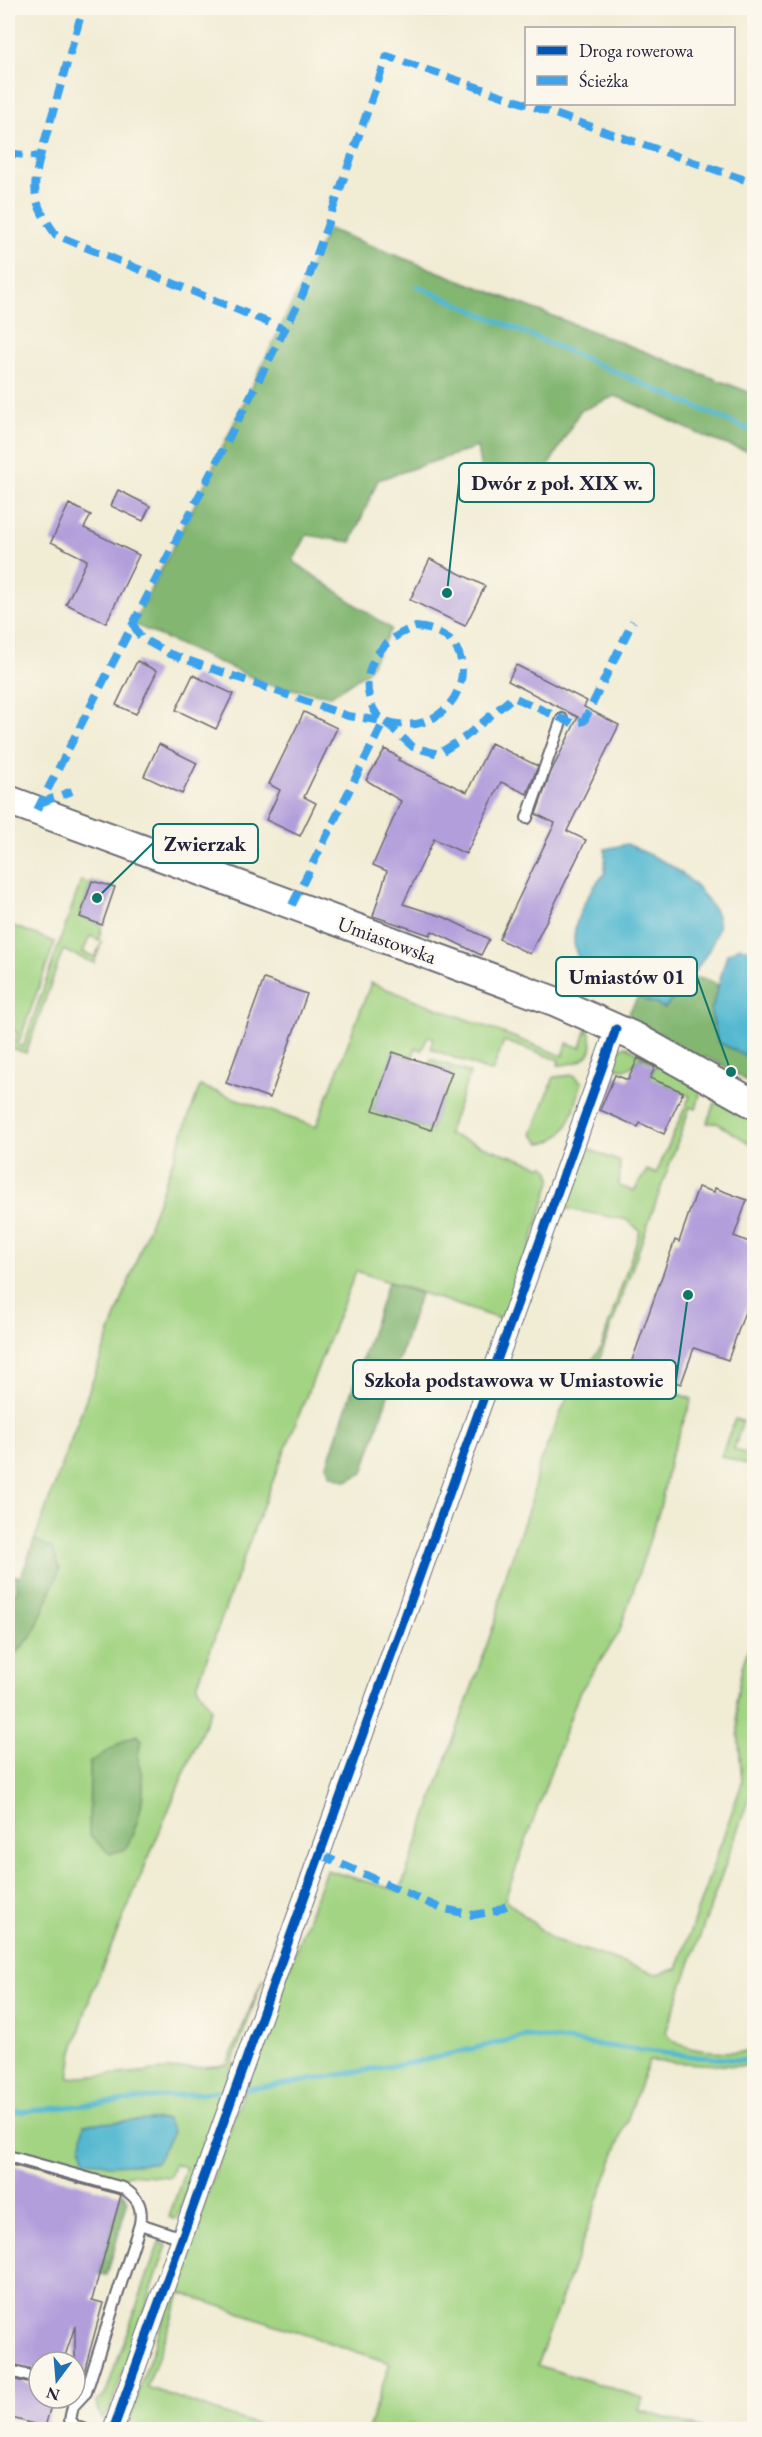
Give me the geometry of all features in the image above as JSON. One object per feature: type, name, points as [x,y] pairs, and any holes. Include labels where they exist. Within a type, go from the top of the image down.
[{"type":"main road","name":"Umiastowska","points":[[8,800],[554,1001],[616,1029],[754,1104]]},
{"type":"street","points":[[113,2430],[616,1029]]},
{"type":"lane","points":[[527,818],[562,719]]},
{"type":"lane","points":[[8,2156],[123,2188],[140,2203],[140,2224],[87,2371]]},
{"type":"lane","points":[[140,2224],[182,2238]]},
{"type":"lane","points":[[8,2370],[27,2376]]},
{"type":"lane","points":[[72,2410],[70,2420],[76,2427],[86,2430]]},
{"type":"green space","points":[[328,229],[754,394],[754,452],[718,442],[615,396],[580,411],[533,493],[517,478],[482,478],[477,447],[378,480],[351,542],[307,535],[293,561],[391,629],[368,671],[331,696],[269,685],[133,624],[196,502]]},
{"type":"green space","points":[[81,881],[88,883],[92,881],[80,916],[102,925],[99,940],[90,936],[83,952],[95,957],[102,941],[94,963],[63,950],[26,1053],[8,1047],[8,1041],[14,1043],[17,1032],[8,1029],[8,975],[12,968],[8,964],[8,924],[55,942],[18,1045],[23,1047]]},
{"type":"green space","points":[[689,977],[709,980],[718,985],[711,1012],[718,1041],[754,1060],[754,1086],[711,1059],[697,1057],[626,1018],[638,997],[665,1008]]},
{"type":"green space","points":[[371,983],[563,1056],[567,1043],[581,1048],[587,1027],[591,1036],[591,1051],[582,1060],[558,1065],[559,1060],[504,1041],[492,1072],[431,1049],[433,1037],[428,1036],[422,1050],[416,1048],[412,1058],[393,1052],[373,1110],[431,1130],[451,1072],[429,1064],[431,1059],[470,1073],[448,1134],[543,1167],[544,1165],[550,1171],[551,1181],[506,1321],[356,1271],[257,1521],[197,1686],[211,1709],[90,1997],[73,2052],[69,2078],[227,2065],[263,1978],[177,2218],[173,2219],[169,2217],[186,2167],[174,2164],[170,2177],[128,2174],[122,2180],[8,2149],[8,1574],[21,1577],[200,1086],[316,1127]]},
{"type":"green space","points":[[626,1046],[698,1086],[700,1095],[696,1109],[690,1107],[597,1366],[692,1399],[670,1458],[660,1508],[619,1633],[579,1693],[505,1899],[552,1939],[656,1974],[677,1969],[742,1783],[736,1702],[742,1667],[754,1632],[754,1784],[666,2032],[672,2040],[693,2049],[754,2052],[754,2067],[649,2061],[537,2365],[643,2398],[639,2410],[703,2429],[423,2430],[411,2424],[387,2430],[368,2429],[390,2363],[181,2293],[147,2387],[269,2429],[128,2430],[129,2418],[258,2051],[326,1870],[400,1891],[497,1616],[503,1583],[532,1498],[538,1467],[569,1393],[601,1348],[640,1231],[627,1220],[563,1208],[564,1193],[582,1146],[620,1162],[619,1186],[634,1191],[647,1170],[656,1174],[690,1096],[664,1084],[656,1102],[648,1082],[656,1065],[639,1057],[628,1069],[611,1066],[621,1048]]},
{"type":"green space","points":[[574,1075],[582,1083],[565,1130],[551,1141],[541,1143],[532,1134],[554,1077]]},
{"type":"green space","points":[[719,1100],[754,1118],[754,1146],[717,1123],[707,1123],[714,1104]]},
{"type":"green space","points":[[388,1282],[420,1294],[363,1473],[347,1481],[331,1475],[327,1465]]},
{"type":"green space","points":[[735,1419],[743,1421],[734,1449],[754,1457],[754,1467],[721,1456]]},
{"type":"green space","points":[[35,1540],[52,1548],[60,1569],[33,1635],[9,1660],[8,1599],[18,1591],[16,1576],[21,1577]]},
{"type":"green space","points":[[137,1735],[142,1740],[138,1756],[143,1782],[140,1813],[126,1849],[110,1854],[89,1835],[90,1762]]},
{"type":"green space","points":[[122,2191],[128,2200],[107,2275],[99,2274]]},
{"type":"green space","points":[[159,2243],[167,2245],[110,2409],[102,2420],[96,2401],[105,2395]]},
{"type":"water","points":[[627,844],[670,865],[688,878],[706,898],[718,919],[715,937],[704,958],[665,1008],[638,997],[630,983],[620,974],[607,970],[590,970],[580,960],[575,948],[574,935],[582,908],[605,873],[605,849]]},
{"type":"water","points":[[740,947],[754,951],[754,1060],[718,1042],[711,1012],[727,954]]},
{"type":"water","points":[[166,2119],[173,2132],[156,2163],[109,2165],[84,2159],[81,2145],[84,2124]]},
{"type":"building","points":[[118,490],[150,506],[143,521],[111,506]]},
{"type":"building","points":[[69,504],[91,515],[84,528],[139,555],[106,623],[66,604],[87,560],[51,542]]},
{"type":"building","points":[[430,559],[485,586],[465,626],[410,600]]},
{"type":"building","points":[[137,661],[157,671],[136,714],[116,705]]},
{"type":"building","points":[[516,665],[587,701],[584,707],[619,725],[567,831],[586,840],[530,954],[499,939],[555,823],[536,814],[551,772],[578,717],[508,681]]},
{"type":"building","points":[[193,675],[233,694],[216,729],[176,710]]},
{"type":"building","points":[[304,712],[337,728],[304,797],[316,803],[300,836],[266,820],[280,790],[269,784]]},
{"type":"building","points":[[491,743],[538,766],[527,794],[501,782],[466,854],[434,839],[403,904],[444,917],[489,939],[481,955],[432,931],[430,935],[373,916],[387,871],[373,865],[401,801],[366,780],[385,749],[400,758],[398,760],[467,792]]},
{"type":"building","points":[[159,744],[197,763],[182,794],[144,776]]},
{"type":"building","points":[[92,881],[115,887],[102,925],[80,917]]},
{"type":"building","points":[[264,979],[307,994],[270,1098],[226,1083]]},
{"type":"building","points":[[393,1052],[452,1072],[431,1130],[373,1110]]},
{"type":"building","points":[[638,1058],[655,1067],[650,1078],[683,1092],[664,1134],[640,1123],[638,1127],[600,1110],[615,1075],[628,1080]]},
{"type":"building","points":[[698,1187],[714,1192],[715,1188],[747,1200],[734,1236],[754,1244],[754,1286],[728,1360],[694,1348],[681,1384],[630,1366],[675,1240],[679,1242]]},
{"type":"building","points":[[8,2164],[121,2195],[92,2300],[103,2303],[87,2361],[87,2350],[75,2350],[75,2326],[67,2350],[27,2350],[27,2368],[8,2363]]},
{"type":"building","points":[[8,2378],[27,2383],[27,2410],[50,2410],[45,2427],[8,2417]]},
{"type":"waterway","points":[[417,286],[754,432]]},
{"type":"waterway","points":[[243,2089],[287,2084],[425,2060],[526,2036],[697,2057],[754,2061]]},
{"type":"waterway","points":[[8,2113],[219,2091]]},
{"type":"marked path","points":[[8,153],[40,157],[83,8]]},
{"type":"marked path","points":[[37,810],[303,294],[387,56],[525,104]]},
{"type":"marked path","points":[[529,105],[754,183]]},
{"type":"marked path","points":[[40,157],[36,198],[43,215],[56,235],[284,329]]},
{"type":"marked path","points":[[133,624],[141,638],[170,654],[348,716],[384,721],[413,747],[438,754],[465,737],[513,697],[574,724],[584,721],[633,621]]},
{"type":"marked path","points":[[416,627],[441,634],[456,647],[462,665],[460,685],[451,703],[435,717],[414,724],[389,722],[377,715],[371,703],[368,690],[371,666],[376,656],[393,638],[416,627]]},
{"type":"marked path","points":[[292,905],[384,721]]},
{"type":"marked path","points":[[40,803],[72,791]]},
{"type":"marked path","points":[[321,1855],[440,1908],[473,1915],[496,1911],[510,1904]]},
{"type":"cycle path","points":[[113,2430],[616,1029]]},
{"type":"place","name":"Dwór z poł. XIX w.","points":[[447,593]]},
{"type":"place","name":"Zwierzak","points":[[97,898]]},
{"type":"place","name":"Umiastów 01","points":[[731,1072]]},
{"type":"place","name":"Szkoła podstawowa w Umiastowie","points":[[688,1295]]}]
